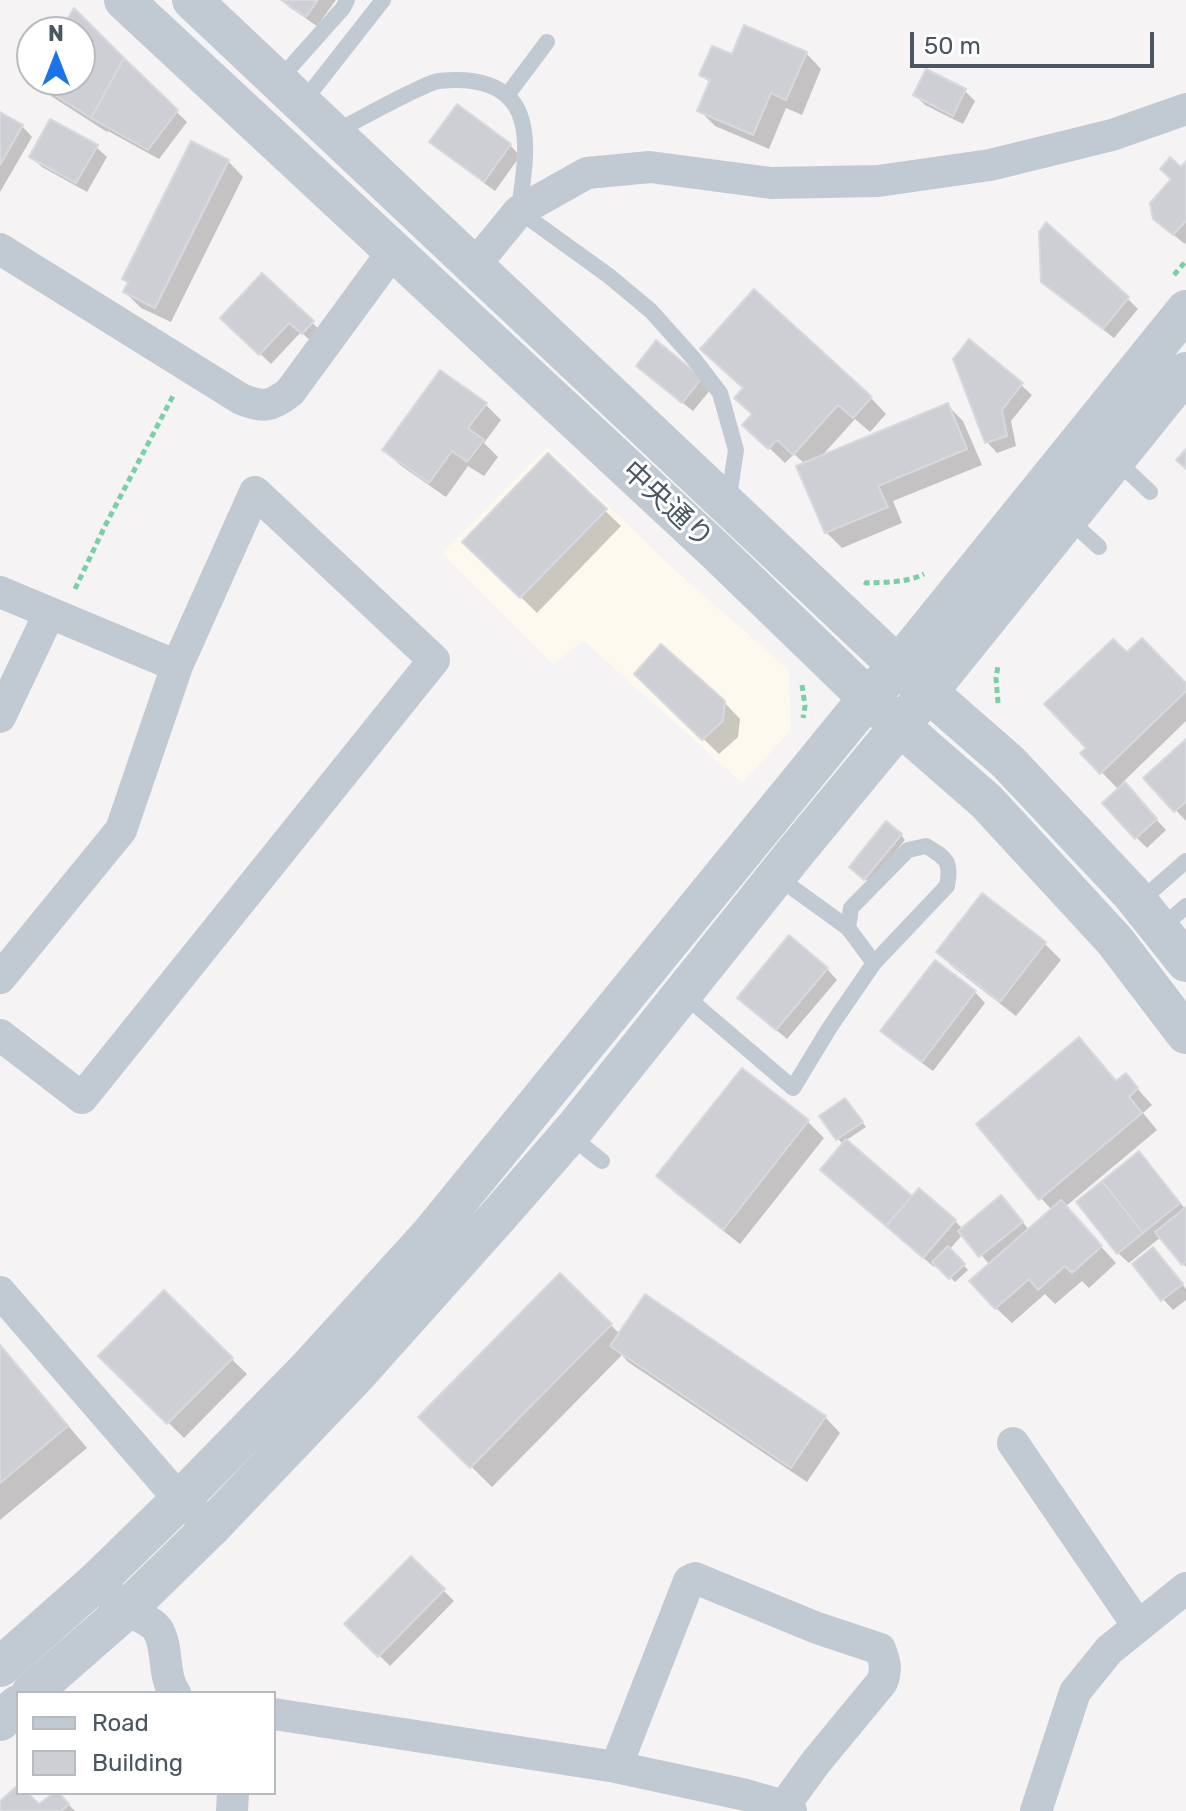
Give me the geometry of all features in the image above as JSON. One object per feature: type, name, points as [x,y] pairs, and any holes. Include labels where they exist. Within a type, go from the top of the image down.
[{"type":"street","name":"中央通り","points":[[124,0],[705,540],[868,698],[987,802],[1115,941],[1186,1034]]},
{"type":"street","name":"中央通り","points":[[209,10],[333,133],[898,666],[1008,762],[1172,931]]},
{"type":"street","points":[[474,266],[519,211],[587,173],[650,167],[771,183],[878,181],[990,165],[1112,135],[1186,109]]},
{"type":"street","points":[[0,249],[255,405],[270,405],[290,392],[394,250]]},
{"type":"street","points":[[0,1667],[96,1582],[180,1500],[318,1358],[431,1234],[868,698],[898,666],[1177,296]]},
{"type":"street","points":[[33,1691],[127,1609],[212,1526],[367,1362],[569,1135],[1186,372]]},
{"type":"street","points":[[0,978],[121,830],[177,666],[255,492],[434,660],[82,1098],[0,1035]]},
{"type":"street","points":[[0,592],[177,666]]},
{"type":"street","points":[[0,717],[55,616]]},
{"type":"street","points":[[0,1292],[180,1500],[212,1526]]},
{"type":"street","points":[[1013,1443],[1138,1626]]},
{"type":"street","points":[[276,1714],[616,1767],[744,1803],[788,1809],[816,1762],[882,1682],[885,1662],[880,1649],[817,1628],[695,1578],[689,1581],[616,1767]]},
{"type":"street","points":[[96,1582],[127,1609],[156,1627],[163,1645],[172,1691]]},
{"type":"street","points":[[1036,1811],[1075,1692],[1109,1650],[1186,1588]]},
{"type":"street","points":[[0,1721],[16,1707]]},
{"type":"lane","points":[[290,92],[347,0]]},
{"type":"lane","points":[[290,92],[383,0]]},
{"type":"lane","points":[[508,94],[547,42]]},
{"type":"lane","points":[[392,81],[393,101]]},
{"type":"lane","points":[[333,133],[437,81],[472,81],[491,85],[508,94],[521,117],[526,140],[519,211],[609,276],[651,311],[720,393],[736,450],[728,505]]},
{"type":"lane","points":[[1115,460],[1150,492]]},
{"type":"lane","points":[[1068,519],[1099,547]]},
{"type":"lane","points":[[683,993],[793,1088],[874,963],[947,886],[950,870],[944,856],[926,846],[908,850],[851,908],[848,928]]},
{"type":"lane","points":[[1172,931],[1186,861]]},
{"type":"lane","points":[[776,876],[848,928],[874,963]]},
{"type":"lane","points":[[569,1135],[602,1161]]},
{"type":"path","points":[[1177,296],[1186,261]]},
{"type":"path","points":[[55,616],[189,366]]},
{"type":"path","points":[[858,576],[866,583],[895,582],[918,577],[928,571]]},
{"type":"path","points":[[999,658],[996,678],[999,708]]},
{"type":"path","points":[[801,678],[805,706],[802,720]]},
{"type":"shaded area","points":[[547,447],[676,571],[789,670],[791,730],[742,783],[584,641],[553,664],[442,553]]},
{"type":"building","points":[[281,0],[318,0],[306,17]]},
{"type":"building","points":[[74,8],[82,16],[69,16]]},
{"type":"building","points":[[744,25],[807,52],[786,100],[771,93],[753,135],[697,111],[710,80],[699,75],[712,46],[732,54]]},
{"type":"building","points":[[96,30],[124,58],[91,118],[57,96],[96,96]]},
{"type":"building","points":[[124,58],[178,110],[148,150],[91,118]]},
{"type":"building","points":[[926,69],[966,89],[953,116],[913,95]]},
{"type":"building","points":[[457,104],[511,144],[484,182],[429,142]]},
{"type":"building","points":[[0,112],[23,125],[0,165]]},
{"type":"building","points":[[50,119],[98,145],[76,183],[29,157]]},
{"type":"building","points":[[191,141],[229,160],[155,308],[123,292],[128,282],[122,279]]},
{"type":"building","points":[[1170,157],[1181,167],[1186,161],[1186,221],[1173,235],[1153,219],[1150,203],[1171,179],[1160,169]]},
{"type":"building","points":[[1046,222],[1129,297],[1103,329],[1041,282],[1039,232]]},
{"type":"building","points":[[262,273],[314,321],[302,334],[289,323],[259,355],[220,318]]},
{"type":"building","points":[[754,289],[872,397],[853,418],[838,405],[793,455],[777,440],[768,449],[742,425],[752,414],[734,398],[743,388],[700,349]]},
{"type":"building","points":[[969,339],[1023,383],[1002,410],[1007,436],[985,443],[953,359]]},
{"type":"building","points":[[656,340],[702,378],[682,403],[636,366]]},
{"type":"building","points":[[440,370],[487,403],[468,428],[484,440],[467,462],[452,451],[429,483],[382,450]]},
{"type":"building","points":[[948,403],[967,449],[878,486],[888,507],[825,533],[796,466]]},
{"type":"building","points":[[1186,449],[1186,469],[1176,460]]},
{"type":"building","points":[[548,453],[607,509],[520,598],[462,542]]},
{"type":"building","points":[[1142,638],[1186,683],[1186,691],[1100,774],[1080,753],[1086,748],[1044,704],[1113,639],[1127,652]]},
{"type":"building","points":[[661,644],[725,701],[723,721],[702,740],[634,674]]},
{"type":"building","points":[[1186,739],[1186,802],[1174,812],[1143,778]]},
{"type":"building","points":[[1125,782],[1157,819],[1135,839],[1102,803]]},
{"type":"building","points":[[886,821],[902,834],[864,880],[849,867]]},
{"type":"building","points":[[982,893],[1046,942],[1000,1002],[936,952]]},
{"type":"building","points":[[789,935],[828,968],[776,1030],[737,998]]},
{"type":"building","points":[[935,960],[976,991],[922,1062],[880,1031]]},
{"type":"building","points":[[1079,1037],[1116,1081],[1126,1073],[1138,1088],[1129,1097],[1142,1113],[1039,1200],[976,1124]]},
{"type":"building","points":[[742,1068],[809,1120],[723,1230],[656,1176]]},
{"type":"building","points":[[845,1098],[863,1122],[836,1140],[819,1116]]},
{"type":"building","points":[[846,1139],[912,1196],[886,1226],[820,1170]]},
{"type":"building","points":[[1139,1151],[1180,1203],[1143,1233],[1102,1181]]},
{"type":"building","points":[[1102,1181],[1143,1233],[1117,1254],[1076,1202]]},
{"type":"building","points":[[919,1188],[956,1220],[923,1258],[886,1226]]},
{"type":"building","points":[[1001,1195],[1023,1222],[979,1257],[958,1231]]},
{"type":"building","points":[[1061,1200],[1102,1246],[1072,1273],[1065,1266],[1038,1290],[1029,1279],[995,1309],[969,1281]]},
{"type":"building","points":[[1186,1207],[1186,1262],[1182,1265],[1155,1232]]},
{"type":"building","points":[[948,1246],[965,1264],[949,1279],[932,1262]]},
{"type":"building","points":[[1153,1247],[1183,1284],[1161,1301],[1132,1264]]},
{"type":"building","points":[[560,1273],[612,1324],[470,1468],[418,1417]]},
{"type":"building","points":[[164,1290],[233,1358],[167,1424],[98,1356]]},
{"type":"building","points":[[645,1294],[826,1416],[791,1468],[610,1346]]},
{"type":"building","points":[[0,1345],[68,1426],[0,1483]]},
{"type":"building","points":[[411,1556],[445,1589],[378,1657],[344,1624]]},
{"type":"building","points":[[16,1787],[16,1795],[30,1795],[39,1804],[50,1795],[61,1795],[69,1804],[61,1811],[0,1811],[0,1801]]}]
